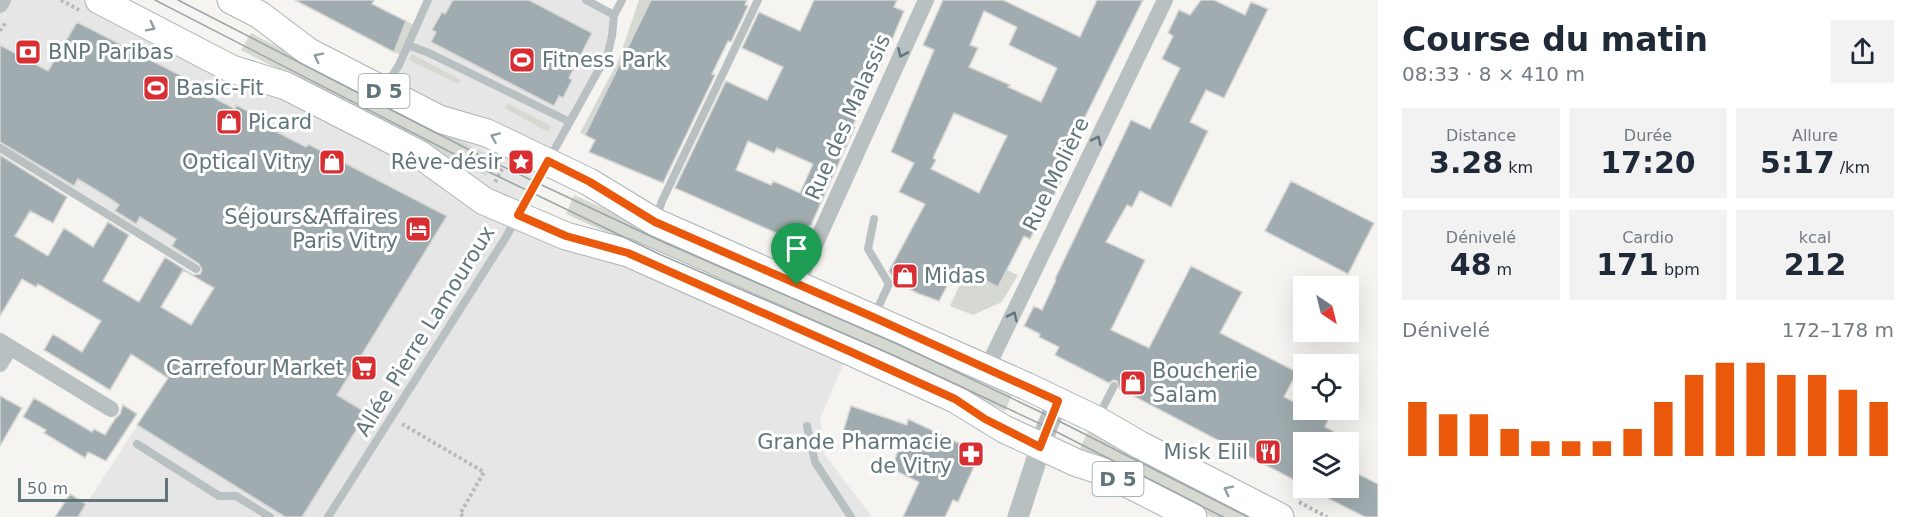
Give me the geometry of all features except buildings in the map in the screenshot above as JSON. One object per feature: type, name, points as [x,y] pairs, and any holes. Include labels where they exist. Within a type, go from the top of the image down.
[{"type":"main road","name":"D 5","points":[[99,0],[232,69],[286,86],[410,150],[484,201],[566,236],[628,253],[849,351],[955,399],[985,419],[1040,447],[1077,464],[1104,472],[1193,517]]},
{"type":"main road","name":"D 5","points":[[231,0],[260,15],[309,52],[438,119],[488,133],[590,182],[655,222],[1058,401],[1280,517]]},
{"type":"street","points":[[0,5],[3,0]]},
{"type":"street","name":"Rue des Malassis","points":[[797,285],[926,0]]},
{"type":"street","name":"Rue Molière","points":[[987,368],[1165,0]]},
{"type":"street","points":[[0,364],[5,344],[111,409]]},
{"type":"street","points":[[1018,517],[1040,447],[1058,401]]},
{"type":"lane","points":[[383,90],[399,65],[428,0]]},
{"type":"lane","points":[[586,0],[614,15],[622,0]]},
{"type":"lane","points":[[655,222],[666,193],[758,0]]},
{"type":"lane","name":"Allée Pierre Lamouroux","points":[[328,517],[518,215],[608,53],[614,15]]},
{"type":"lane","points":[[408,45],[570,122]]},
{"type":"lane","points":[[0,148],[196,269]]},
{"type":"lane","points":[[873,317],[889,284],[868,249],[874,219]]},
{"type":"lane","points":[[1097,420],[1114,386]]},
{"type":"lane","points":[[807,426],[815,462],[851,517]]},
{"type":"lane","points":[[137,444],[219,496],[236,496],[270,517]]},
{"type":"path","points":[[498,177],[502,167]]},
{"type":"path","points":[[410,429],[484,472],[460,514],[464,517]]},
{"type":"shaded area","points":[[3,0],[99,0],[364,126],[428,0],[586,0],[614,15],[612,36],[518,215],[849,351],[820,419],[825,455],[872,517],[78,517],[223,293],[196,269],[0,148],[0,5]]},
{"type":"shaded area","points":[[639,0],[651,0],[585,135],[580,133],[619,59]]},
{"type":"shaded area","points":[[406,21],[414,25],[400,55],[394,52]]},
{"type":"shaded area","points":[[251,33],[494,158],[486,176],[241,50]]},
{"type":"shaded area","points":[[412,54],[461,80],[458,84],[409,60]]},
{"type":"shaded area","points":[[507,103],[551,126],[548,132],[505,108]]},
{"type":"shaded area","points":[[574,195],[1013,393],[1005,411],[566,214]]},
{"type":"shaded area","points":[[1007,270],[1018,275],[1002,302],[973,315],[950,306],[966,271],[998,287]]},
{"type":"shaded area","points":[[1089,429],[1257,517],[1212,517],[1080,448]]},
{"type":"tram line","points":[[155,0],[489,172],[659,254],[893,355],[1047,427],[1223,517]]},
{"type":"tram line","points":[[178,0],[493,162],[663,242],[898,344],[1051,417],[1248,517]]},
{"type":"place","name":"BNP Paribas","points":[[28,52]]},
{"type":"place","name":"Fitness Park","points":[[522,60]]},
{"type":"place","name":"Basic-Fit","points":[[156,88]]},
{"type":"place","name":"Picard","points":[[229,122]]},
{"type":"place","name":"Optical Vitry","points":[[332,162]]},
{"type":"place","name":"Rêve-désir","points":[[521,162]]},
{"type":"place","name":"Séjours&Affaires Paris Vitry","points":[[418,229]]},
{"type":"place","name":"Midas","points":[[905,276]]},
{"type":"place","name":"Carrefour Market","points":[[364,368]]},
{"type":"place","name":"Boucherie Salam","points":[[1133,383]]},
{"type":"place","name":"Misk Elil","points":[[1268,452]]},
{"type":"place","name":"Grande Pharmacie de Vitry","points":[[971,454]]},
{"type":"route","points":[[548,161],[590,182],[655,222],[797,285],[1058,401],[1040,447],[985,419],[955,399],[849,351],[628,253],[566,236],[518,215],[548,161]]}]
